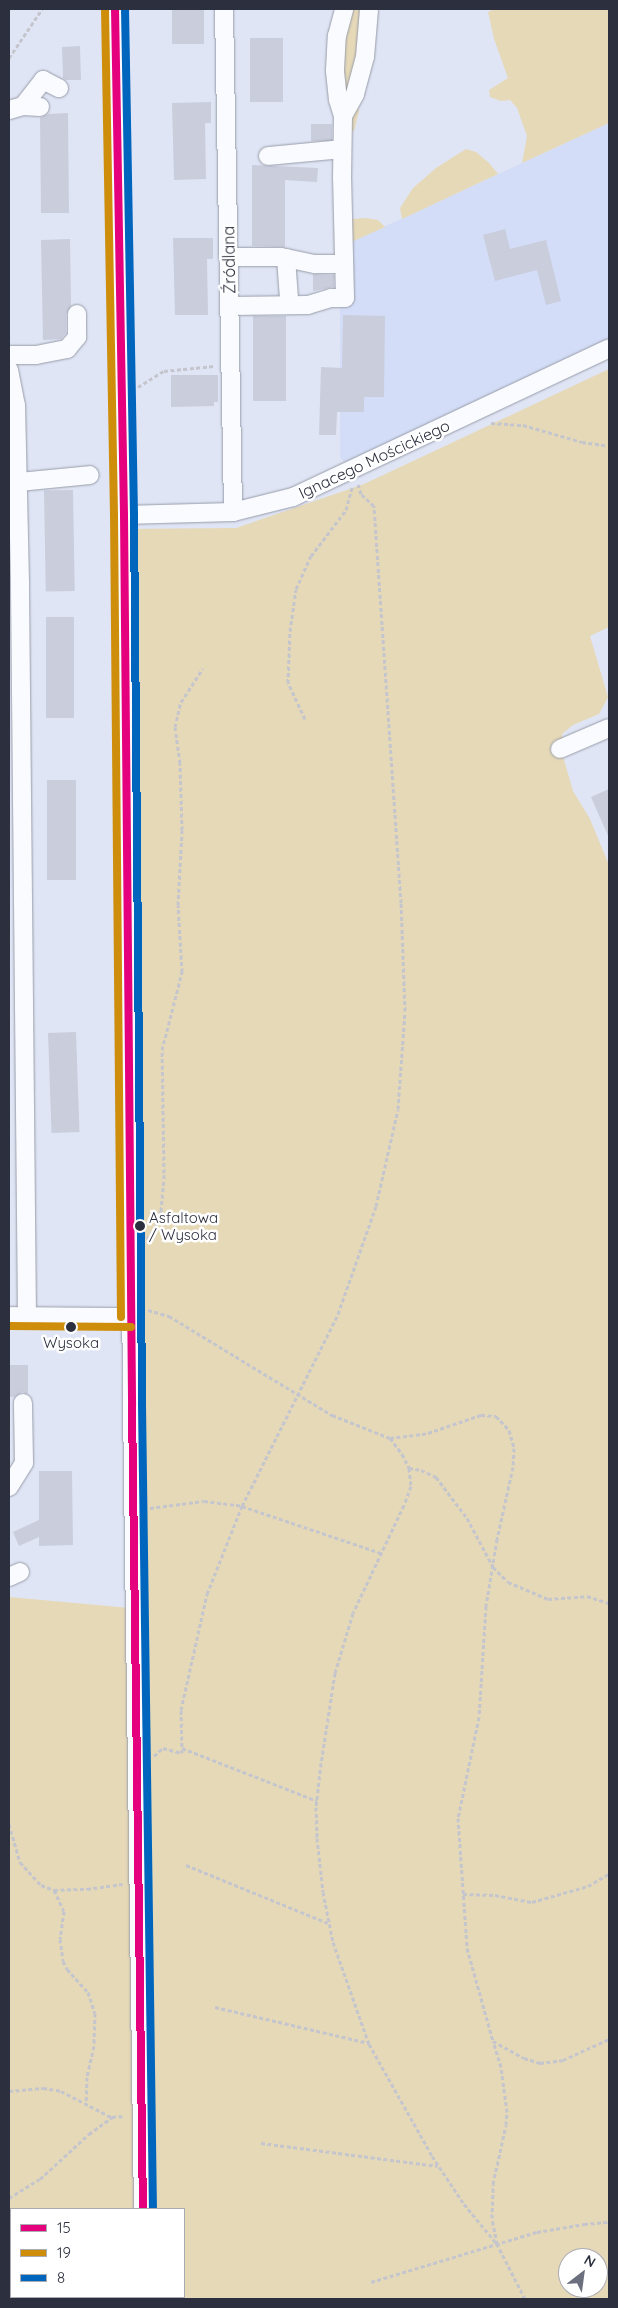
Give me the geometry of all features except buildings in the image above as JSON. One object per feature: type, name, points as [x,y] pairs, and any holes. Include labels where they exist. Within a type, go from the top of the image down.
[{"type":"street","points":[[115,9],[142,1316],[138,1882],[143,2208]]},
{"type":"street","name":"Źródlana","points":[[224,9],[233,512]]},
{"type":"street","points":[[230,306],[308,305],[319,300],[344,298],[343,116],[338,100],[335,70],[337,36],[344,9]]},
{"type":"street","points":[[343,116],[356,94],[365,57],[369,9]]},
{"type":"street","points":[[24,108],[43,80],[59,88]]},
{"type":"street","points":[[268,156],[342,149]]},
{"type":"street","points":[[229,257],[286,258],[315,264],[343,264]]},
{"type":"street","points":[[286,258],[289,299]]},
{"type":"street","points":[[9,355],[36,355],[67,349],[77,337],[77,314]]},
{"type":"street","name":"Ignacego Mościckiego","points":[[124,516],[233,512],[293,497],[609,348]]},
{"type":"street","points":[[9,370],[16,405],[13,482],[12,748],[23,782],[21,844],[27,1222],[26,1316]]},
{"type":"street","points":[[13,482],[90,475]]},
{"type":"street","points":[[560,749],[609,728]]},
{"type":"street","points":[[9,1316],[142,1316]]},
{"type":"street","points":[[9,1486],[24,1463],[16,1421],[23,1403]]},
{"type":"path","points":[[9,58],[42,9]]},
{"type":"path","points":[[138,387],[164,371],[196,366],[230,366]]},
{"type":"path","points":[[492,419],[482,423],[523,425],[582,442],[609,446]]},
{"type":"path","points":[[152,1749],[152,1758],[157,1751],[163,1748],[182,1753],[181,1710],[207,1594],[242,1506],[338,1314],[376,1206],[398,1109],[405,1011],[401,902],[374,506],[361,494],[357,480],[348,483]]},
{"type":"path","points":[[304,719],[288,683],[290,631],[296,589],[311,556],[346,510],[353,482]]},
{"type":"path","points":[[147,1240],[156,1226],[161,1211],[164,1173],[162,1050],[182,972],[178,906],[182,830],[180,763],[175,727],[181,702],[203,668]]},
{"type":"path","points":[[147,1230],[147,1248]]},
{"type":"path","points":[[147,1300],[142,1316],[169,1316],[332,1415],[390,1438],[428,1433],[481,1414],[496,1416],[509,1430],[514,1448],[513,1467],[493,1567],[484,1635],[480,1717],[458,1818],[467,1948],[501,2067],[507,2112],[492,2195],[492,2218],[497,2244]]},
{"type":"path","points":[[390,1438],[402,1454],[409,1468],[410,1486],[352,1613],[335,1673],[325,1727],[317,1802],[317,1838],[329,1923],[340,1965],[369,2044],[438,2166],[464,2204],[497,2244],[525,2299]]},
{"type":"path","points":[[409,1468],[421,1470],[436,1477],[467,1518],[493,1567],[508,1582],[548,1599],[587,1596],[609,1603]]},
{"type":"path","points":[[149,1498],[150,1518]]},
{"type":"path","points":[[149,1508],[204,1501],[242,1506],[381,1553]]},
{"type":"path","points":[[182,1748],[317,1802]]},
{"type":"path","points":[[9,1824],[20,1862],[41,1885],[54,1890],[86,1889],[138,1882]]},
{"type":"path","points":[[186,1865],[329,1923]]},
{"type":"path","points":[[463,1894],[495,1895],[532,1902],[588,1886],[609,1874]]},
{"type":"path","points":[[54,1890],[64,1911],[60,1939],[63,1961],[67,1970],[88,1992],[95,2013],[94,2046],[87,2077],[86,2103]]},
{"type":"path","points":[[215,2007],[369,2044]]},
{"type":"path","points":[[493,2041],[524,2058],[540,2063],[563,2060],[609,2039]]},
{"type":"path","points":[[9,2091],[42,2088],[61,2092],[112,2117],[89,2134],[40,2180],[9,2198]]},
{"type":"path","points":[[262,2143],[438,2166]]},
{"type":"path","points":[[371,2282],[561,2227],[609,2222]]},
{"type":"shaded area","points":[[345,9],[368,9],[355,80],[359,111],[354,131],[343,137]]},
{"type":"shaded area","points":[[494,9],[609,9],[609,123],[522,163],[527,136],[517,108],[510,100],[501,101],[490,97],[489,90],[508,78],[494,39],[488,12]]},
{"type":"shaded area","points":[[609,123],[609,347],[350,470],[340,457],[340,247]]},
{"type":"shaded area","points":[[466,149],[476,152],[498,174],[402,219],[400,208],[413,188],[436,168]]},
{"type":"shaded area","points":[[366,218],[378,220],[385,227],[340,247],[340,220]]},
{"type":"shaded area","points":[[609,369],[609,627],[590,636],[608,697],[599,714],[573,725],[562,734],[564,760],[573,791],[590,819],[609,865],[609,2299],[164,2299],[185,2298],[185,2208],[10,2208],[10,2298],[126,2299],[9,2299],[9,1597],[130,1608],[121,529],[236,528],[364,484]]},
{"type":"transit line","name":"19","points":[[105,9],[114,515],[121,1317]]},
{"type":"transit line","name":"15","points":[[115,9],[124,515],[132,1405],[143,2208]]},
{"type":"transit line","name":"8","points":[[125,9],[134,515],[142,1405],[153,2208]]},
{"type":"transit line","name":"19","points":[[9,1326],[131,1327]]},
{"type":"place","name":"Asfaltowa / Wysoka","points":[[140,1226]]},
{"type":"place","name":"Wysoka","points":[[71,1327]]}]
